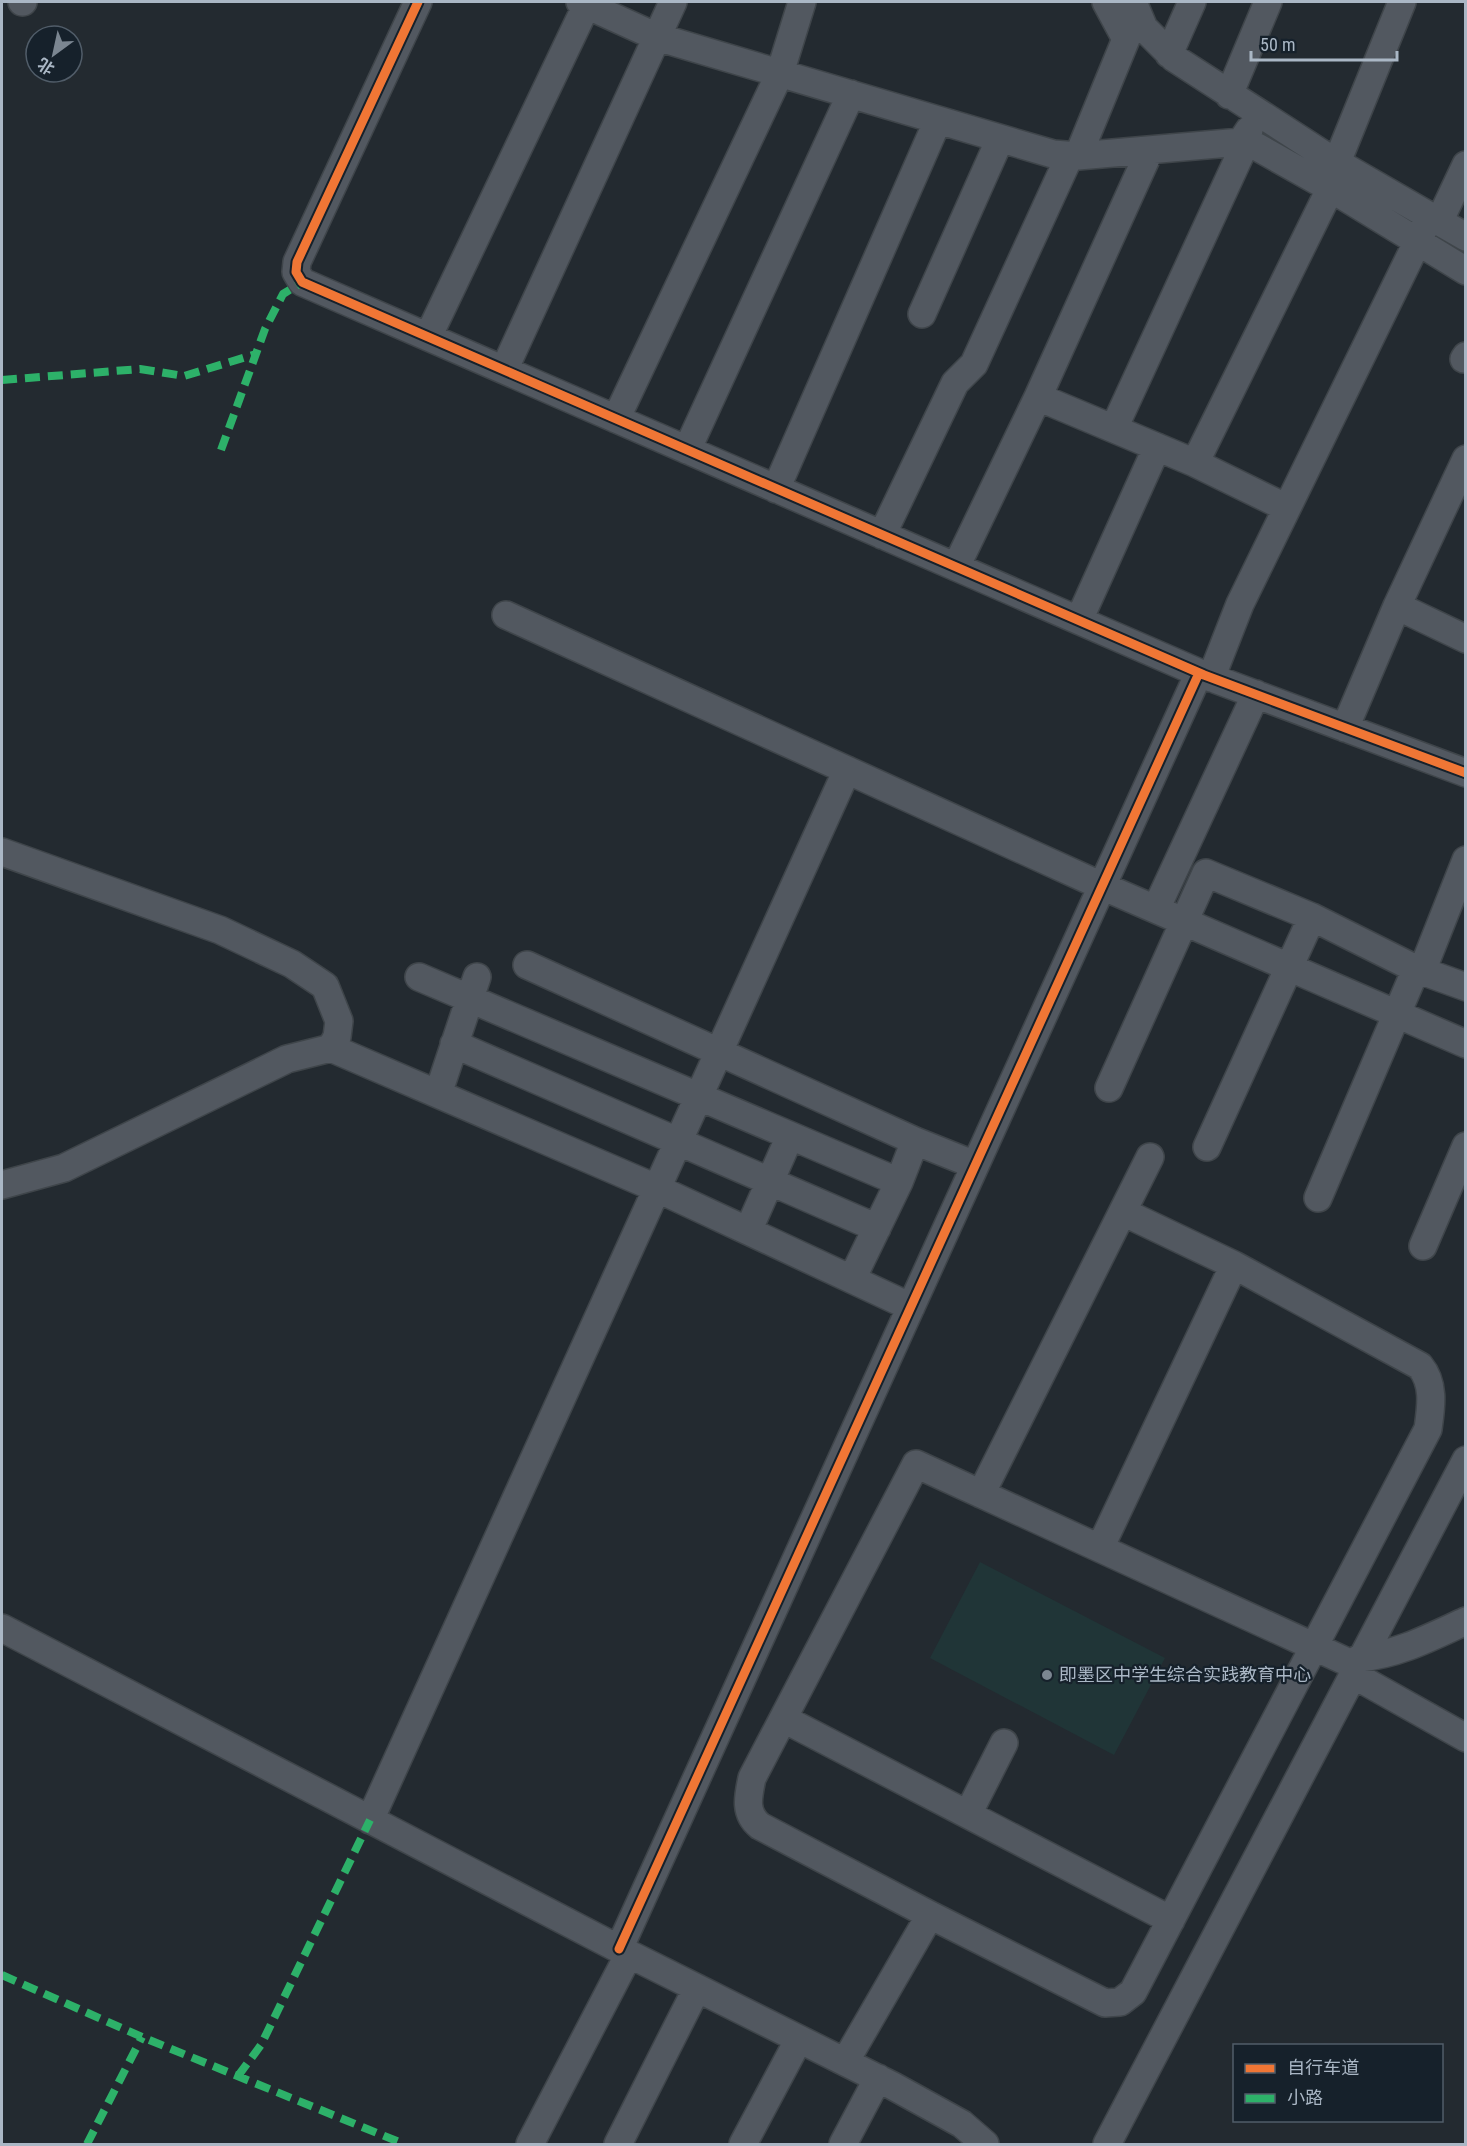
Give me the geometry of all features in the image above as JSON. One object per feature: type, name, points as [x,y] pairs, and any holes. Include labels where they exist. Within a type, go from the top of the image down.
[{"type":"street","points":[[418,2],[297,262],[296,272],[302,282],[1205,675],[1345,728],[1464,769]]},
{"type":"street","points":[[504,370],[673,2]]},
{"type":"street","points":[[616,419],[780,73],[802,2]]},
{"type":"street","points":[[882,535],[955,383],[974,364],[1074,156],[1126,39],[1106,2]]},
{"type":"street","points":[[1132,2],[1144,27],[1169,54],[1229,95],[1249,131],[1336,174],[1426,229],[1466,271]]},
{"type":"street","points":[[1169,54],[1192,2]]},
{"type":"street","points":[[1229,95],[1268,2]]},
{"type":"street","points":[[1195,463],[1336,174],[1402,2]]},
{"type":"street","points":[[428,337],[585,3],[657,37],[1053,154],[1074,156],[1150,150],[1249,131]]},
{"type":"street","points":[[687,450],[851,94]]},
{"type":"street","points":[[776,489],[938,120]]},
{"type":"street","points":[[1114,428],[1241,153],[1249,131]]},
{"type":"street","points":[[922,314],[1000,139]]},
{"type":"street","points":[[956,567],[1038,397],[1150,150]]},
{"type":"street","points":[[530,2145],[624,1952],[911,1306],[1102,886],[1426,229],[1466,165]]},
{"type":"street","points":[[1426,229],[1466,237]]},
{"type":"street","points":[[1038,397],[1195,463],[1287,508]]},
{"type":"street","points":[[1079,620],[1157,447]]},
{"type":"street","points":[[1345,728],[1397,606],[1466,459]]},
{"type":"street","points":[[1397,606],[1466,639]]},
{"type":"street","points":[[506,615],[1102,886],[1466,1044]]},
{"type":"street","points":[[1156,909],[1256,694]]},
{"type":"street","points":[[370,1820],[847,770]]},
{"type":"street","points":[[2,852],[220,930],[292,964],[325,986],[339,1021],[337,1036],[331,1048]]},
{"type":"street","points":[[1318,1198],[1396,1014],[1419,970],[1466,860]]},
{"type":"street","points":[[1109,1089],[1206,873],[1312,917],[1419,970],[1466,987]]},
{"type":"street","points":[[1207,1147],[1312,917]]},
{"type":"street","points":[[527,965],[915,1142],[975,1165]]},
{"type":"street","points":[[419,977],[473,988],[698,1096],[899,1182]]},
{"type":"street","points":[[438,1094],[473,988]]},
{"type":"street","points":[[454,1044],[877,1228]]},
{"type":"street","points":[[2,1185],[64,1168],[287,1059],[331,1048],[656,1188],[911,1306]]},
{"type":"street","points":[[748,1231],[790,1136]]},
{"type":"street","points":[[852,1279],[899,1182],[915,1142]]},
{"type":"street","points":[[1423,1246],[1466,1146]]},
{"type":"street","points":[[981,1494],[1150,1157]]},
{"type":"street","points":[[1123,1212],[1234,1265],[1420,1366],[1427,1375],[1432,1402],[1428,1429],[1315,1647],[1133,1992],[1120,2002],[1105,2002],[930,1915],[760,1826],[751,1818],[747,1802],[752,1778],[916,1464],[1100,1548],[1315,1647],[1356,1666],[1466,1738]]},
{"type":"street","points":[[1100,1548],[1234,1265]]},
{"type":"street","points":[[1107,2145],[1356,1666],[1466,1460]]},
{"type":"street","points":[[1356,1666],[1393,1653],[1466,1621]]},
{"type":"street","points":[[2,1628],[624,1952],[878,2078],[962,2124],[985,2145]]},
{"type":"street","points":[[784,1719],[1171,1920]]},
{"type":"street","points":[[968,1814],[1004,1743]]},
{"type":"street","points":[[844,2062],[930,1915]]},
{"type":"street","points":[[618,2145],[697,1988]]},
{"type":"street","points":[[743,2145],[799,2039]]},
{"type":"street","points":[[843,2145],[878,2078]]},
{"type":"green space","points":[[980,1562],[1165,1658],[1114,1755],[930,1658]]},
{"type":"marked path","points":[[221,450],[265,329],[283,294],[302,282]]},
{"type":"marked path","points":[[2,380],[140,369],[184,376],[256,354]]},
{"type":"marked path","points":[[238,2076],[261,2045],[370,1820]]},
{"type":"marked path","points":[[2,1975],[142,2037],[404,2144]]},
{"type":"marked path","points":[[87,2144],[142,2037]]},
{"type":"cycle path","points":[[418,2],[297,262],[296,272],[302,282],[1204,675],[1466,773]]},
{"type":"cycle path","points":[[619,1949],[1199,673]]},
{"type":"place","name":"即墨区中学生综合实践教育中心","points":[[1047,1675]]}]
